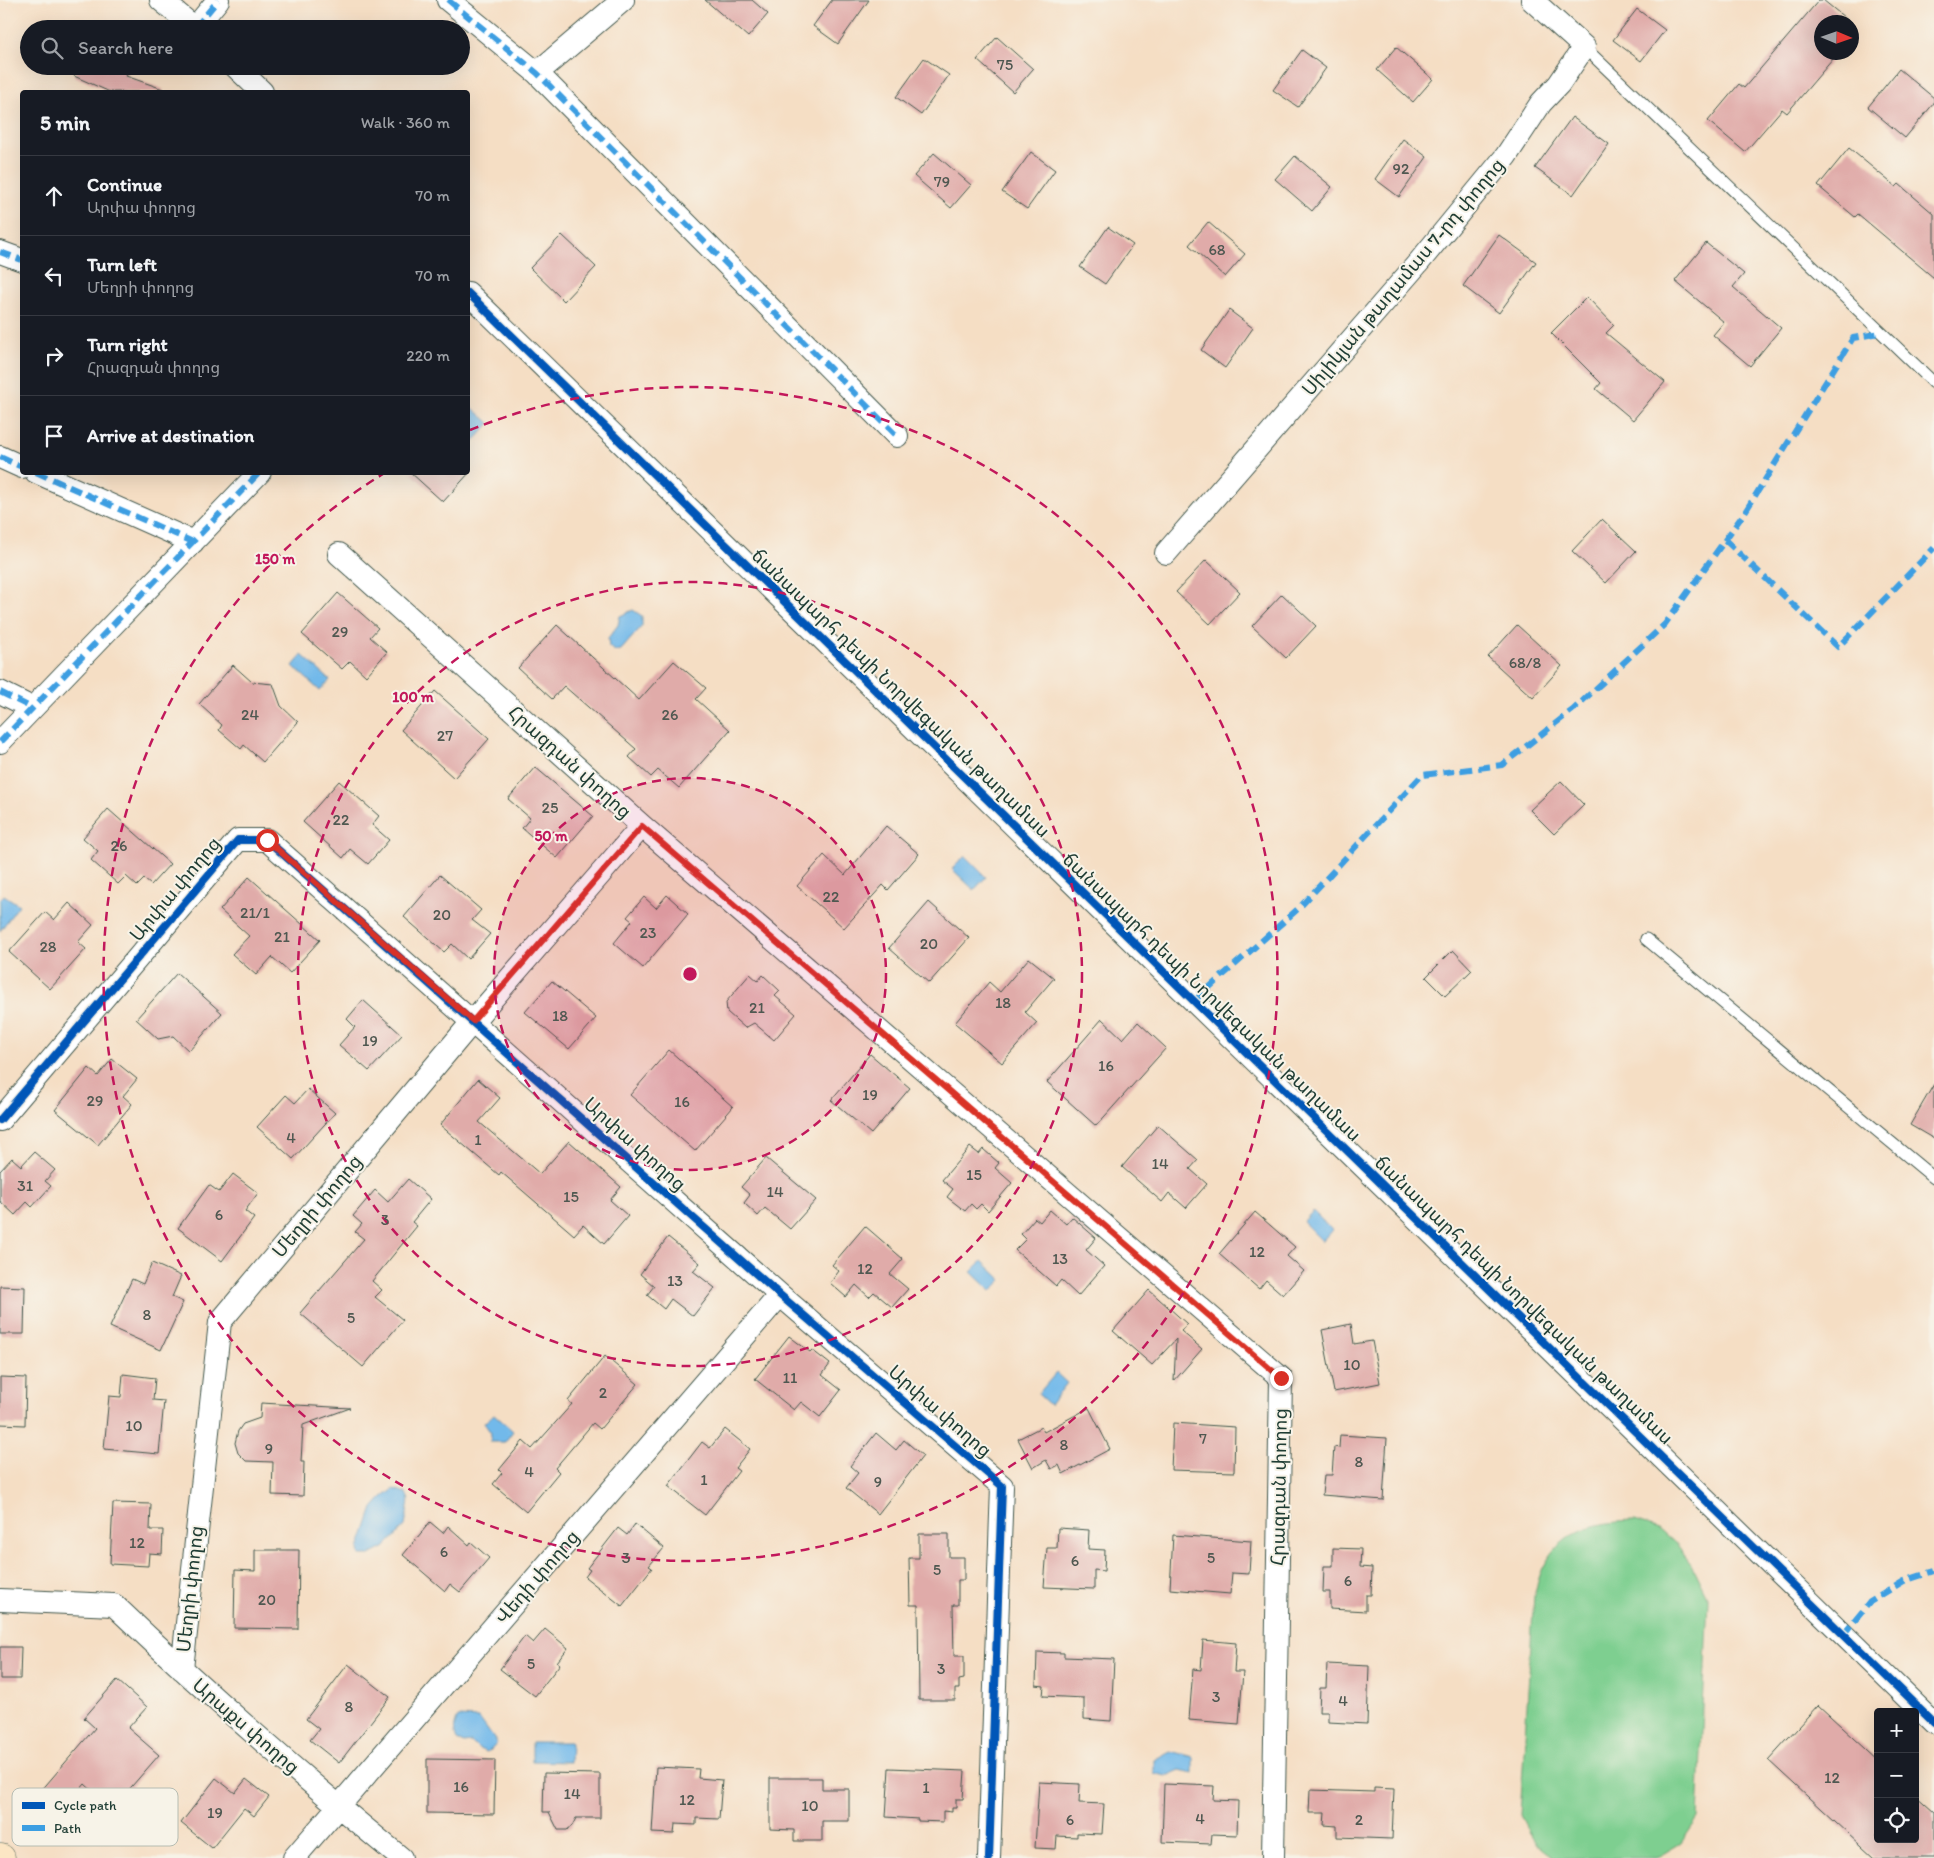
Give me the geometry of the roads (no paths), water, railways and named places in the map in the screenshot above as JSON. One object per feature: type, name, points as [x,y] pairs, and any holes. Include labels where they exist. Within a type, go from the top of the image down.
[{"type":"street","points":[[161,0],[186,20]]},
{"type":"street","points":[[202,20],[218,0]]},
{"type":"street","points":[[448,0],[537,73],[896,436]]},
{"type":"street","points":[[537,73],[623,0]]},
{"type":"street","points":[[1532,0],[1584,47]]},
{"type":"street","name":"Սիլիկյան թաղամաս 7-րդ փողոց","points":[[1166,554],[1419,262],[1506,156],[1541,103],[1559,84],[1584,47]]},
{"type":"street","points":[[244,75],[260,90]]},
{"type":"street","points":[[0,252],[20,259]]},
{"type":"street","name":"ճանապարհ դեպի Նորվեգական թաղամաս","points":[[470,295],[1934,1723]]},
{"type":"street","points":[[0,457],[20,466]]},
{"type":"street","points":[[43,475],[193,542]]},
{"type":"street","points":[[0,742],[257,475]]},
{"type":"street","name":"Հրազդան փողոց","points":[[339,554],[642,826],[1281,1378],[1273,1858]]},
{"type":"street","points":[[0,692],[32,708]]},
{"type":"street","name":"Մեղրի փողոց","points":[[182,1669],[220,1322],[473,1021],[642,826]]},
{"type":"street","name":"Արփա փողոց","points":[[0,1120],[238,840],[267,840],[780,1295],[1002,1486],[989,1858]]},
{"type":"street","name":"Վեդի փողոց","points":[[294,1858],[780,1295]]},
{"type":"street","name":"Արաքս փողոց","points":[[0,1600],[114,1605],[182,1669],[338,1807],[401,1858]]},
{"type":"lane","points":[[1584,47],[1934,383]]},
{"type":"lane","points":[[1646,939],[1934,1178]]},
{"type":"water","points":[[470,406],[490,423],[470,446]]},
{"type":"water","points":[[633,610],[642,616],[642,626],[621,650],[615,651],[609,647],[608,638],[618,625],[620,616]]},
{"type":"water","points":[[302,655],[330,680],[320,691],[293,666]]},
{"type":"water","points":[[965,856],[986,877],[974,890],[952,869]]},
{"type":"water","points":[[4,895],[19,905],[0,931],[0,900]]},
{"type":"water","points":[[1313,1211],[1332,1230],[1322,1241],[1303,1222]]},
{"type":"water","points":[[982,1261],[1002,1280],[991,1291],[971,1272]]},
{"type":"water","points":[[1056,1373],[1067,1383],[1050,1405],[1038,1394]]},
{"type":"water","points":[[494,1414],[513,1431],[505,1442],[490,1442],[491,1433],[484,1423]]},
{"type":"water","points":[[394,1489],[406,1493],[409,1500],[405,1526],[385,1547],[370,1555],[360,1555],[359,1549],[373,1508]]},
{"type":"water","points":[[458,1717],[479,1718],[497,1743],[491,1750],[486,1752],[477,1748],[471,1742],[464,1743],[457,1740],[454,1728]]},
{"type":"water","points":[[532,1742],[571,1742],[570,1762],[532,1761]]},
{"type":"water","points":[[1170,1751],[1193,1757],[1193,1773],[1180,1770],[1166,1776],[1154,1773],[1154,1760]]}]
